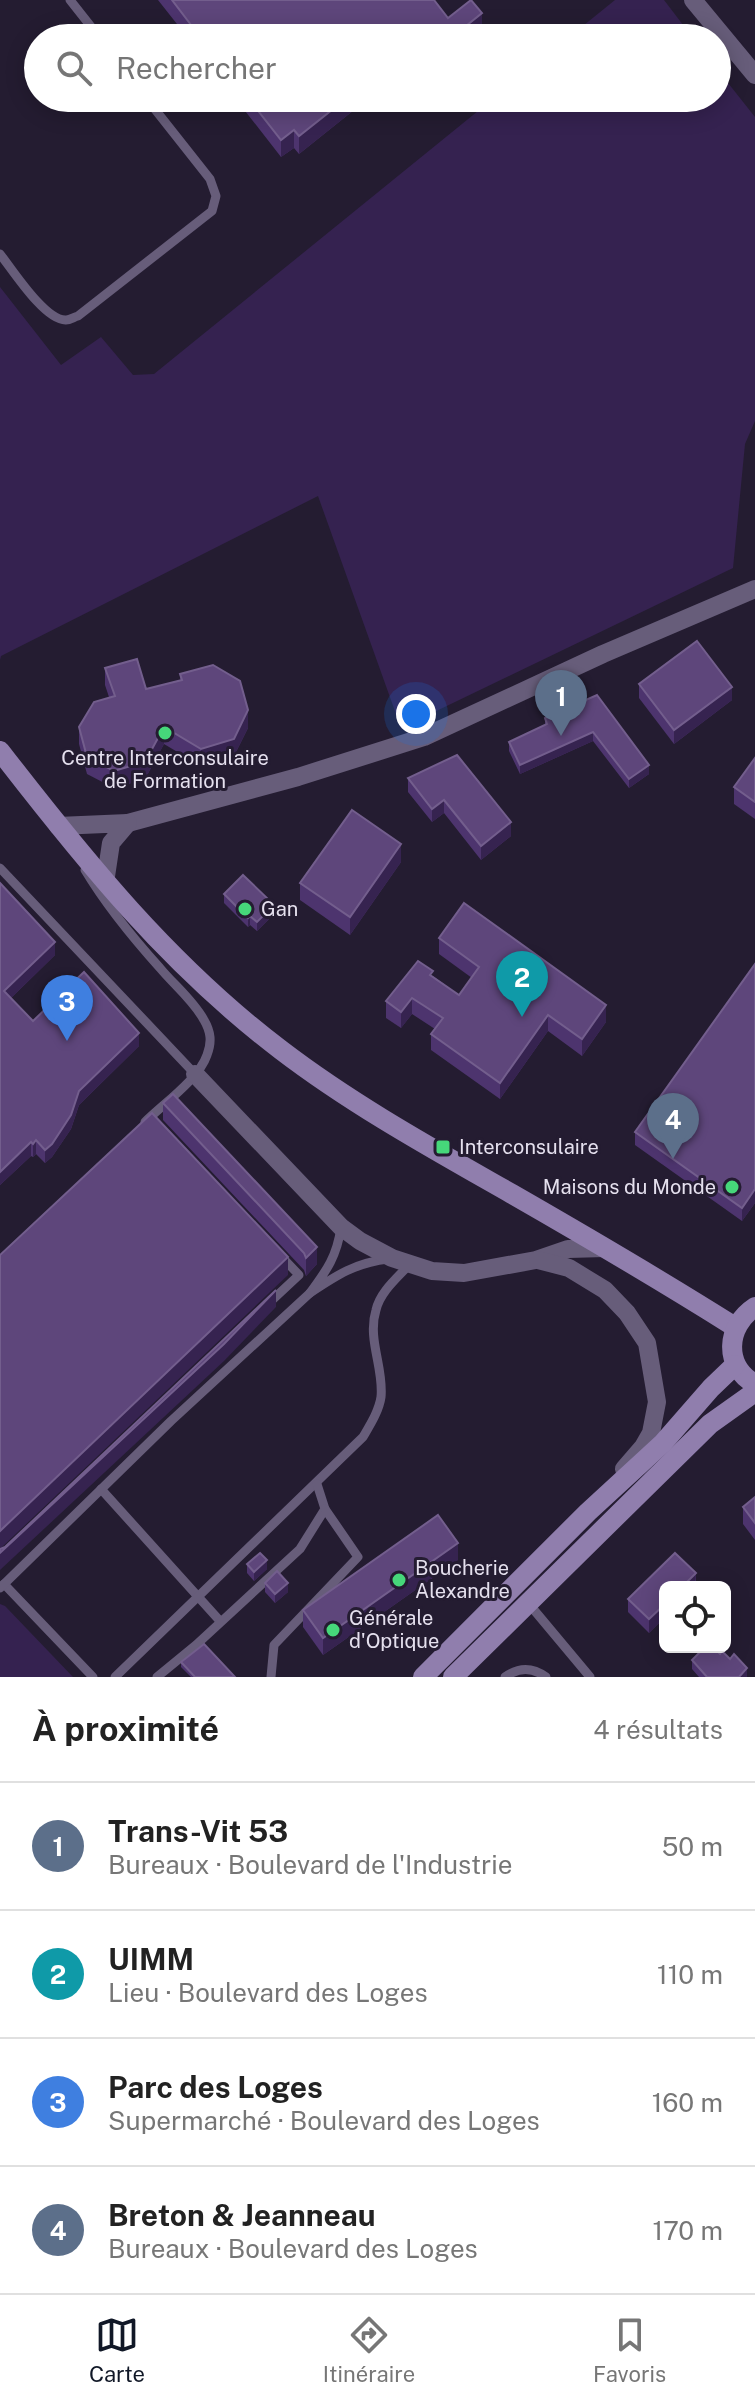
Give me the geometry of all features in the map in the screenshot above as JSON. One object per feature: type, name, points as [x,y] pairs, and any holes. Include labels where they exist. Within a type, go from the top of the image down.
[{"type":"main road","points":[[0,751],[58,826],[144,927],[187,970],[281,1050],[392,1126],[605,1248],[735,1327]]},
{"type":"main road","points":[[755,1307],[735,1327],[732,1339],[735,1365],[755,1384]]},
{"type":"main road","points":[[423,1677],[588,1512],[663,1443],[735,1365]]},
{"type":"main road","points":[[453,1677],[710,1424],[755,1392]]},
{"type":"street","points":[[693,0],[713,24]]},
{"type":"street","points":[[731,46],[755,75]]},
{"type":"street","points":[[58,826],[128,823],[298,777],[424,737],[603,654],[755,589]]},
{"type":"street","points":[[105,883],[111,843],[128,823]]},
{"type":"street","points":[[195,1074],[341,1227],[360,1241],[401,1262],[432,1271],[464,1273],[536,1260],[568,1249],[605,1248]]},
{"type":"street","points":[[536,1260],[569,1268],[605,1290],[627,1313],[647,1343],[657,1402],[651,1433],[643,1447],[588,1512]]},
{"type":"lane","points":[[70,0],[89,24]]},
{"type":"lane","points":[[0,254],[51,315],[64,320],[78,316],[212,211],[216,196],[210,179],[157,112]]},
{"type":"lane","points":[[58,826],[99,894],[204,1019],[211,1038],[207,1057],[195,1074],[136,1131]]},
{"type":"lane","points":[[0,868],[195,1074]]},
{"type":"lane","points":[[150,1117],[158,1125]]},
{"type":"lane","points":[[310,1293],[330,1266],[339,1244],[341,1227]]},
{"type":"lane","points":[[262,1310],[299,1275],[278,1252]]},
{"type":"lane","points":[[93,1677],[2,1586],[188,1405],[310,1293],[343,1271],[368,1261],[401,1262],[376,1309],[373,1339],[381,1399],[374,1420],[363,1437],[115,1677]]},
{"type":"lane","points":[[271,1677],[274,1645],[358,1557],[325,1509],[317,1484]]},
{"type":"lane","points":[[101,1489],[220,1621]]},
{"type":"lane","points":[[157,1677],[300,1549],[325,1509]]},
{"type":"lane","points":[[529,1604],[590,1677]]},
{"type":"lane","points":[[505,1677],[514,1670],[530,1669],[546,1677]]},
{"type":"shaded area","points":[[615,0],[664,0],[682,24],[585,24]]},
{"type":"shaded area","points":[[731,87],[755,117],[755,421],[745,444],[733,568],[401,728],[318,496],[1,656],[0,660],[0,287],[61,365],[101,337],[133,375],[154,374],[477,112],[731,112]]},
{"type":"shaded area","points":[[0,1604],[5,1606],[73,1677],[0,1677]]},
{"type":"building","points":[[172,0],[434,0],[448,18],[471,0],[482,13],[468,24],[190,24]]},
{"type":"building","points":[[259,112],[329,112],[299,136],[294,130],[281,140]]},
{"type":"building","points":[[697,641],[732,687],[674,730],[639,684]]},
{"type":"building","name":"Centre Interconsulaire de Formation","points":[[137,659],[146,689],[182,680],[180,674],[213,665],[240,681],[248,710],[234,739],[201,749],[164,727],[145,762],[114,771],[87,757],[79,727],[94,702],[115,696],[105,668]]},
{"type":"building","points":[[597,695],[649,765],[629,779],[593,732],[520,765],[509,742],[547,724],[545,718]]},
{"type":"building","points":[[457,755],[511,822],[481,846],[444,800],[432,809],[408,778]]},
{"type":"building","points":[[755,758],[755,802],[734,787]]},
{"type":"building","points":[[352,810],[401,844],[350,917],[300,883]]},
{"type":"building","points":[[243,875],[268,899],[265,901],[272,907],[257,922],[250,916],[248,918],[224,894]]},
{"type":"building","points":[[0,883],[55,942],[4,991],[33,1021],[84,972],[139,1033],[79,1091],[71,1115],[52,1144],[45,1150],[36,1140],[33,1144],[31,1142],[0,1172]]},
{"type":"building","points":[[464,903],[606,1005],[582,1039],[548,1015],[500,1083],[431,1034],[443,1018],[412,998],[401,1012],[386,1001],[418,961],[433,971],[430,975],[459,995],[479,967],[439,938]]},
{"type":"building","points":[[755,964],[755,1189],[742,1208],[635,1132]]},
{"type":"building","points":[[173,1094],[317,1247],[306,1258],[163,1103]]},
{"type":"building","points":[[152,1113],[288,1257],[0,1531],[0,1255]]},
{"type":"building","points":[[276,1290],[224,1344],[0,1553],[0,1549]]},
{"type":"building","points":[[755,1497],[755,1523],[743,1507]]},
{"type":"building","points":[[438,1515],[458,1543],[323,1638],[303,1610]]},
{"type":"building","points":[[260,1553],[267,1560],[254,1572],[247,1564]]},
{"type":"building","points":[[675,1553],[696,1573],[688,1581],[659,1581],[659,1610],[649,1619],[628,1599]]},
{"type":"building","points":[[277,1571],[288,1583],[275,1594],[265,1583]]},
{"type":"building","points":[[204,1644],[235,1677],[195,1677],[181,1662]]},
{"type":"building","points":[[699,1653],[724,1653],[730,1659],[734,1654],[747,1668],[739,1677],[707,1677],[692,1660]]},
{"type":"place","name":"Centre Interconsulaire de Formation","points":[[165,733]]},
{"type":"place","name":"Trans-Vit 53","points":[[561,736]]},
{"type":"place","name":"Gan","points":[[245,909]]},
{"type":"place","name":"UIMM","points":[[522,1017]]},
{"type":"place","name":"Parc des Loges","points":[[67,1041]]},
{"type":"place","name":"Interconsulaire","points":[[443,1147]]},
{"type":"place","name":"Breton & Jeanneau","points":[[673,1159]]},
{"type":"place","name":"Maisons du Monde","points":[[732,1187]]},
{"type":"place","name":"Boucherie Alexandre","points":[[399,1580]]},
{"type":"place","name":"Générale d'Optique","points":[[333,1630]]}]
